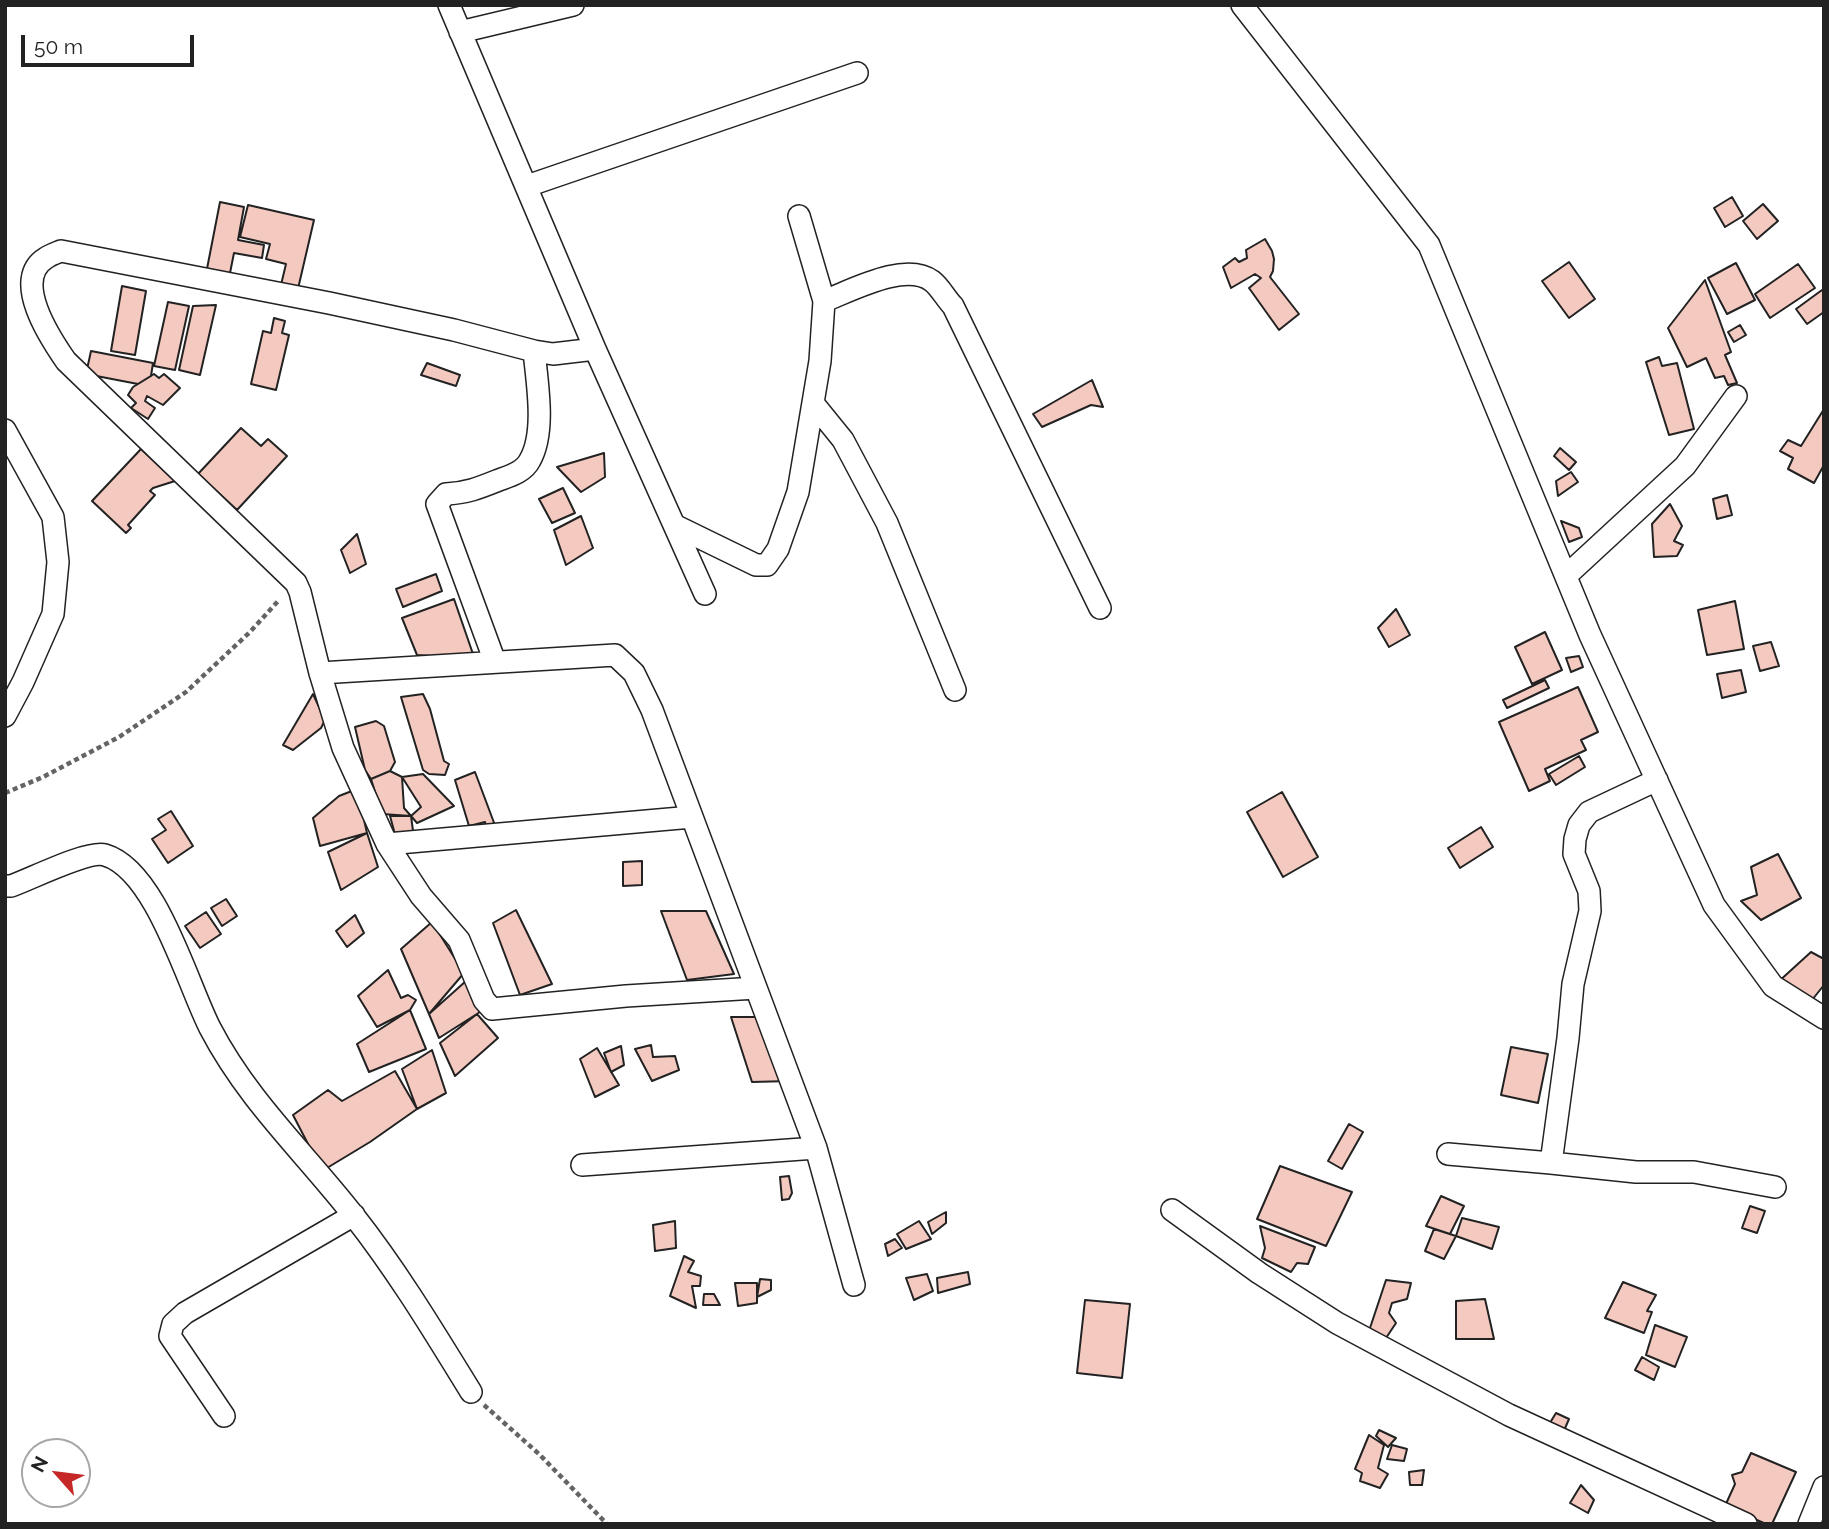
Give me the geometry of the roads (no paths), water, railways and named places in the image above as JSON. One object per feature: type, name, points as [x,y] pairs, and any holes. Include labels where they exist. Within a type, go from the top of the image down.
[{"type":"street","points":[[449,5],[595,349],[705,594]]},
{"type":"street","points":[[460,32],[573,5]]},
{"type":"street","points":[[1242,5],[1429,245],[1590,635],[1714,905],[1773,986],[1824,1018]]},
{"type":"street","points":[[527,186],[857,73]]},
{"type":"street","points":[[674,525],[756,565],[767,565],[778,549],[798,492],[820,361],[824,301],[799,216]]},
{"type":"street","points":[[595,349],[553,354],[534,351],[329,303],[61,251],[44,258],[33,273],[33,294],[44,330],[66,361],[296,583],[343,748],[387,844],[421,896],[459,940],[484,1000],[492,1009],[626,996],[756,988]]},
{"type":"street","points":[[824,301],[895,274],[914,274],[932,281],[953,306],[1100,608]]},
{"type":"street","points":[[495,662],[437,504],[446,494],[468,493],[518,472],[530,461],[536,441],[539,412],[534,351]]},
{"type":"street","points":[[1567,575],[1685,466],[1736,396]]},
{"type":"street","points":[[813,403],[843,440],[887,523],[955,690]]},
{"type":"street","points":[[5,430],[53,517],[58,562],[53,614],[5,716]]},
{"type":"street","points":[[320,673],[615,655],[634,673],[652,710],[816,1148],[854,1284]]},
{"type":"street","points":[[1551,1163],[1573,984],[1590,911],[1589,891],[1574,854],[1575,839],[1579,825],[1589,812],[1657,780]]},
{"type":"street","points":[[387,844],[692,817]]},
{"type":"street","points":[[5,886],[46,874],[81,857],[104,855],[128,869],[146,889],[209,1026],[237,1076],[354,1215],[405,1285],[471,1392]]},
{"type":"street","points":[[582,1165],[816,1148]]},
{"type":"street","points":[[1448,1154],[1636,1172],[1694,1172],[1775,1186]]},
{"type":"street","points":[[1172,1210],[1259,1273],[1337,1323],[1510,1415],[1746,1524]]},
{"type":"street","points":[[224,1416],[170,1336],[173,1324],[185,1313],[354,1215]]},
{"type":"street","points":[[1809,1524],[1824,1488]]}]
